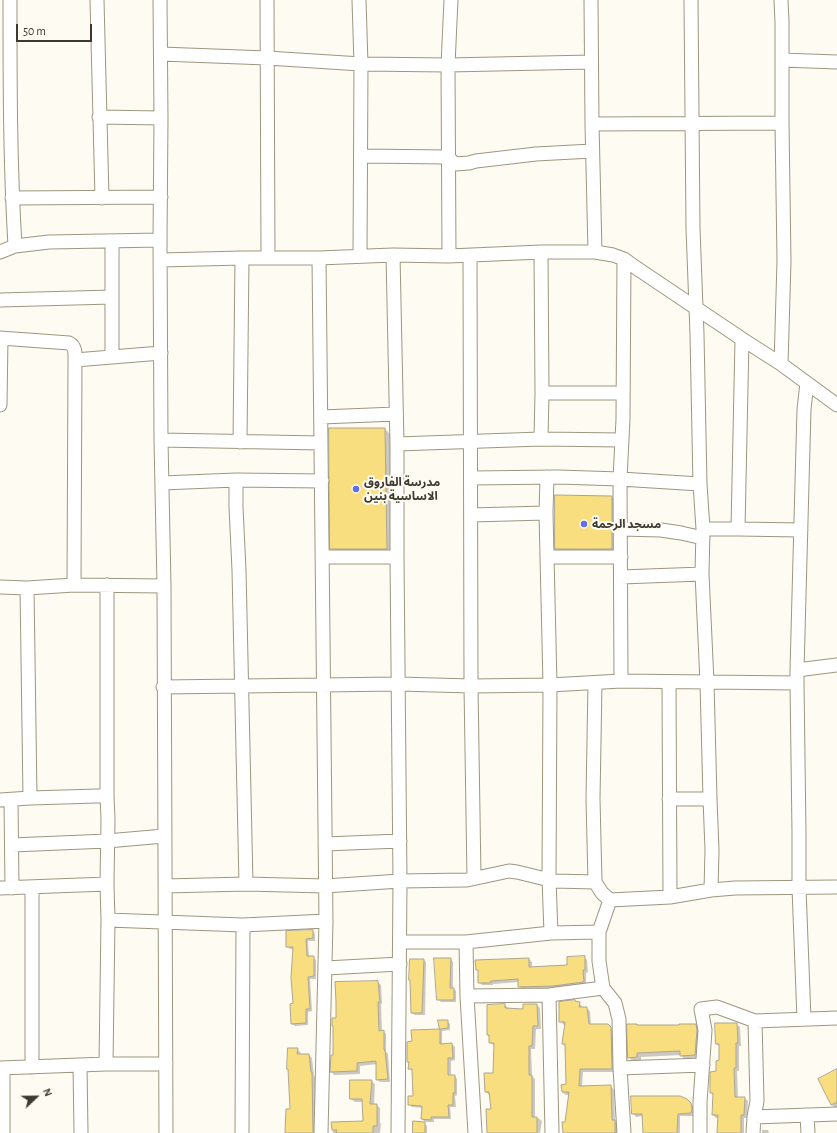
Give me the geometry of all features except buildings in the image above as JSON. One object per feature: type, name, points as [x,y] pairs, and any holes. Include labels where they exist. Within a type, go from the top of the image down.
[{"type":"street","points":[[10,0],[12,198],[15,246]]},
{"type":"street","points":[[96,0],[102,198]]},
{"type":"street","points":[[160,0],[160,240],[164,586],[163,687],[166,922],[166,1133]]},
{"type":"street","points":[[267,0],[268,258]]},
{"type":"street","points":[[359,0],[361,64],[360,256]]},
{"type":"street","points":[[449,256],[448,65],[451,0]]},
{"type":"street","points":[[591,0],[592,151],[595,252]]},
{"type":"street","points":[[691,0],[693,229],[700,484],[703,534],[702,574],[712,850],[711,890]]},
{"type":"street","points":[[781,0],[784,261],[782,364]]},
{"type":"street","points":[[161,54],[267,58],[361,64],[448,65],[591,62]]},
{"type":"street","points":[[782,60],[837,62]]},
{"type":"street","points":[[99,116],[161,118]]},
{"type":"street","points":[[592,124],[782,123]]},
{"type":"street","points":[[361,156],[448,157],[455,164],[536,154],[592,151]]},
{"type":"street","points":[[12,198],[161,197]]},
{"type":"street","points":[[0,252],[15,246],[49,242],[160,240]]},
{"type":"street","points":[[112,241],[112,357]]},
{"type":"street","points":[[540,252],[542,392],[541,439]]},
{"type":"street","points":[[161,260],[360,256],[470,256],[540,252],[595,252],[613,255],[624,260],[782,364],[837,404]]},
{"type":"street","points":[[393,256],[397,444],[400,841],[398,1133]]},
{"type":"street","points":[[470,256],[472,478],[471,686],[474,878]]},
{"type":"street","points":[[240,442],[242,258]]},
{"type":"street","points":[[319,258],[326,921],[321,1133]]},
{"type":"street","points":[[621,681],[620,479],[623,393],[624,260]]},
{"type":"street","points":[[0,300],[112,297]]},
{"type":"street","points":[[0,405],[0,338],[72,344],[75,348],[74,586]]},
{"type":"street","points":[[738,529],[742,338]]},
{"type":"street","points":[[75,360],[161,353]]},
{"type":"street","points":[[804,1019],[799,888],[797,676],[804,409],[807,383]]},
{"type":"street","points":[[542,392],[623,393]]},
{"type":"street","points":[[321,417],[396,414]]},
{"type":"street","points":[[397,444],[541,439],[622,440]]},
{"type":"street","points":[[162,440],[321,443]]},
{"type":"street","points":[[472,478],[547,477],[620,479],[700,484]]},
{"type":"street","points":[[547,477],[546,513],[550,685],[549,880],[551,933]]},
{"type":"street","points":[[162,483],[236,480],[322,481]]},
{"type":"street","points":[[236,480],[246,884]]},
{"type":"street","points":[[472,515],[546,513]]},
{"type":"street","points":[[620,529],[661,530],[703,534],[738,529],[800,530]]},
{"type":"street","points":[[322,557],[397,557]]},
{"type":"street","points":[[547,557],[621,557]]},
{"type":"street","points":[[621,578],[702,574]]},
{"type":"street","points":[[106,1064],[108,920],[107,586]]},
{"type":"street","points":[[0,587],[164,586]]},
{"type":"street","points":[[28,588],[30,798]]},
{"type":"street","points":[[163,687],[399,684],[471,686],[550,685],[621,681],[707,682],[797,676],[837,665]]},
{"type":"street","points":[[669,682],[670,898]]},
{"type":"street","points":[[595,683],[593,799],[595,882],[602,893],[610,900],[670,898],[711,890],[735,888],[837,887]]},
{"type":"street","points":[[107,796],[6,800],[12,845],[6,888],[107,884]]},
{"type":"street","points":[[669,799],[710,799]]},
{"type":"street","points":[[12,845],[107,841],[164,836]]},
{"type":"street","points":[[325,844],[400,841]]},
{"type":"street","points":[[165,886],[246,884],[325,886],[400,881],[467,880],[510,871],[549,880],[595,882]]},
{"type":"street","points":[[32,887],[32,1067]]},
{"type":"street","points":[[610,900],[599,932],[599,961],[603,988],[615,1003],[618,1011],[624,1133]]},
{"type":"street","points":[[108,920],[243,925],[326,921]]},
{"type":"street","points":[[242,1133],[243,925]]},
{"type":"street","points":[[400,942],[466,942],[551,933],[599,932]]},
{"type":"street","points":[[466,942],[467,996],[475,1133]]},
{"type":"street","points":[[326,968],[400,964]]},
{"type":"street","points":[[467,996],[549,995],[603,988]]},
{"type":"street","points":[[549,995],[552,1133]]},
{"type":"street","points":[[700,1133],[705,1030],[701,1009],[717,1008],[755,1021],[837,1018]]},
{"type":"street","points":[[754,1133],[754,1116],[757,1101],[755,1021]]},
{"type":"street","points":[[3,1133],[1,1068],[106,1064],[166,1064]]},
{"type":"street","points":[[80,1065],[81,1133]]},
{"type":"street","points":[[620,1068],[703,1065]]},
{"type":"street","points":[[754,1116],[837,1114]]},
{"type":"street","points":[[807,1115],[808,1133]]},
{"type":"place","name":"مدرسة الفاروق الاساسية بنين","points":[[356,489]]},
{"type":"place","name":"مسجد الرحمة","points":[[584,524]]}]
